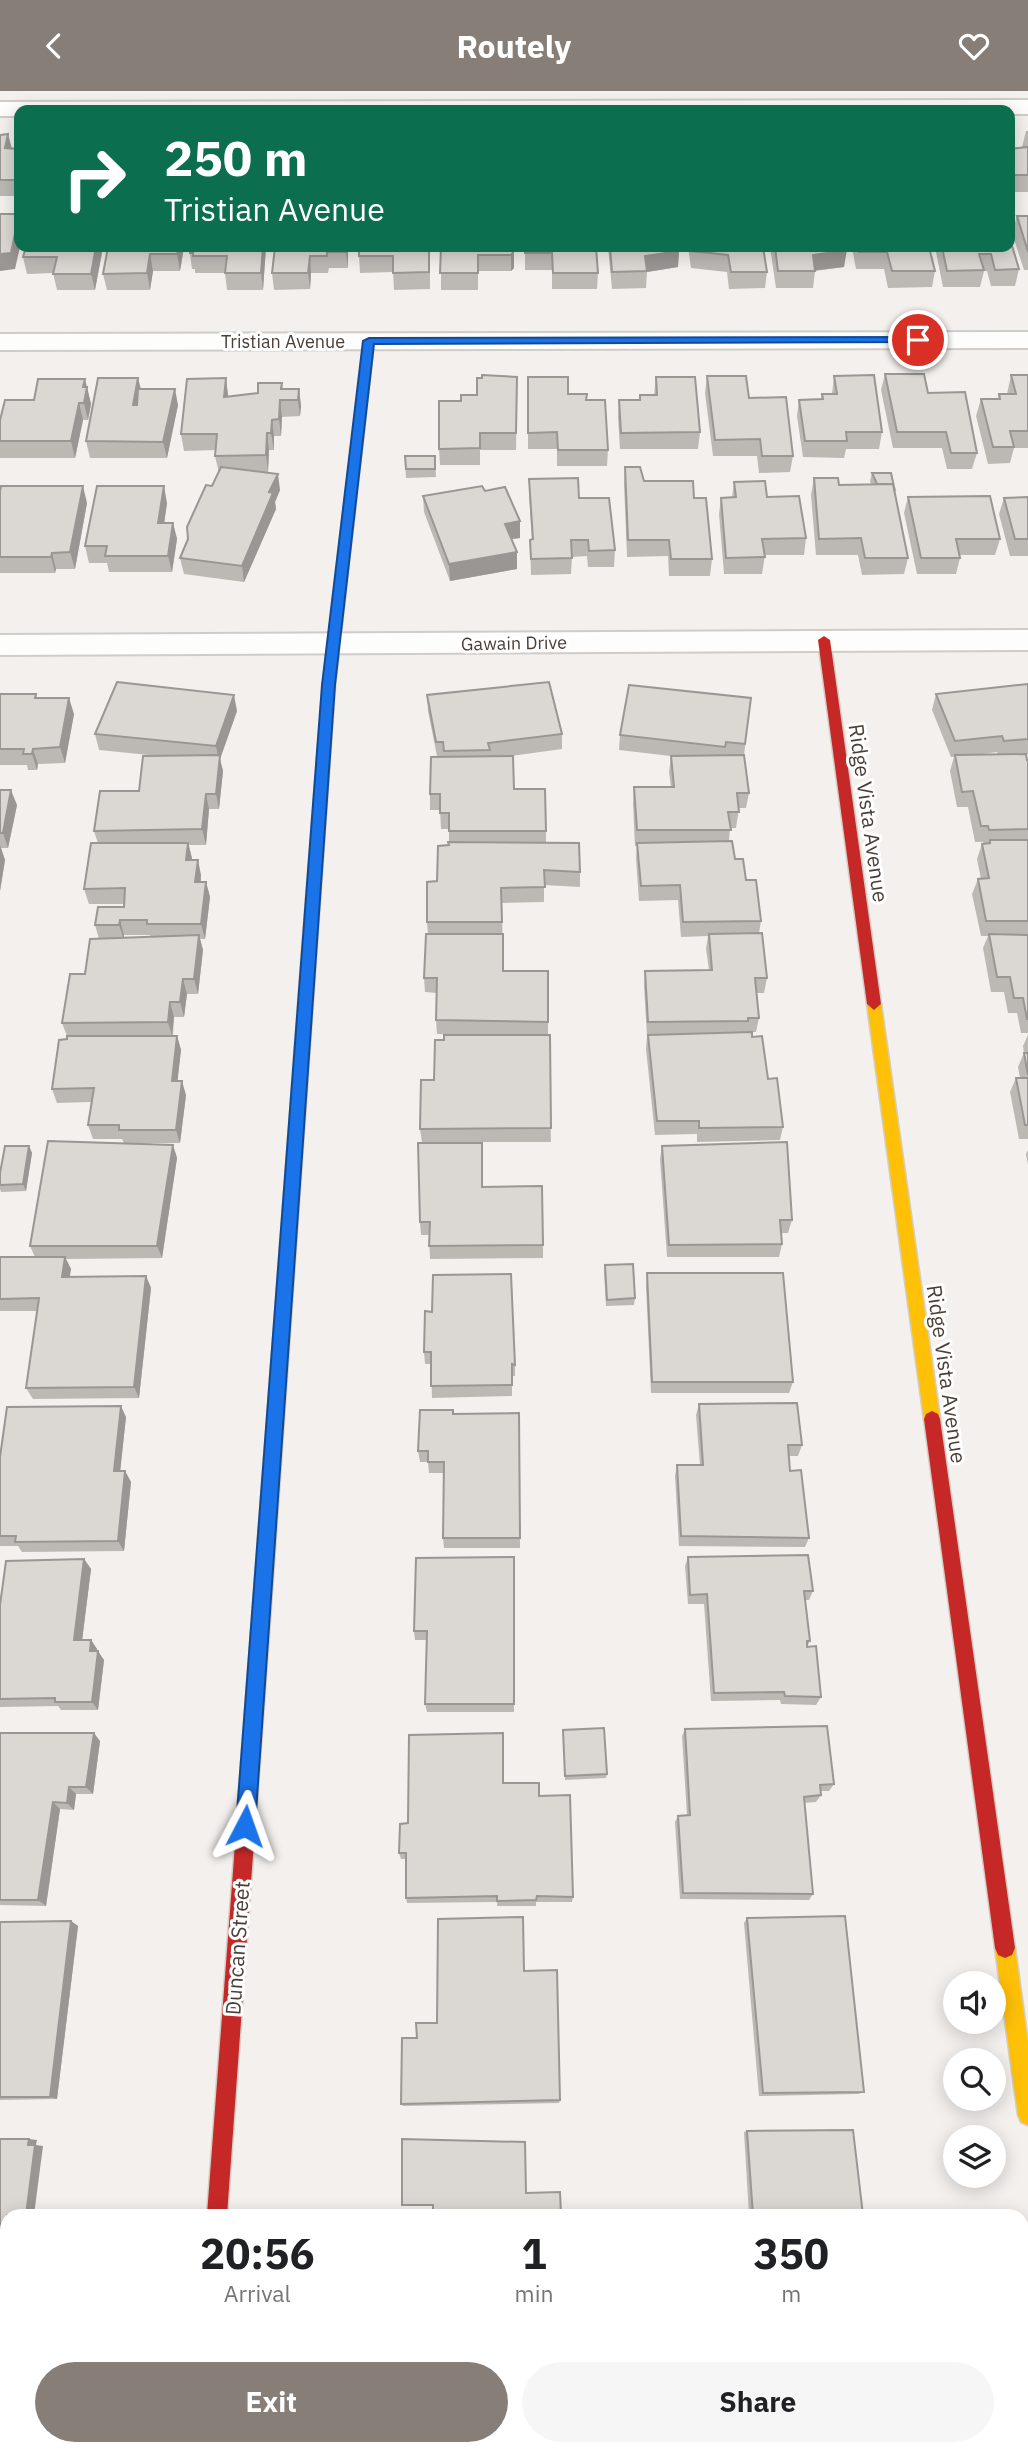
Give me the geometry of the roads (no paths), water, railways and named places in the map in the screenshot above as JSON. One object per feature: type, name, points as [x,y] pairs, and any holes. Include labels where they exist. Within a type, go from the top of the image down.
[{"type":"street","points":[[108,105],[242,100],[803,105]]},
{"type":"street","name":"Tristian Avenue","points":[[0,342],[1028,340]]},
{"type":"street","name":"Duncan Street","points":[[217,2209],[332,644],[369,341]]},
{"type":"street","name":"Ridge Vista Avenue","points":[[824,640],[1028,2115]]},
{"type":"street","name":"Gawain Drive","points":[[0,645],[1028,640]]}]
